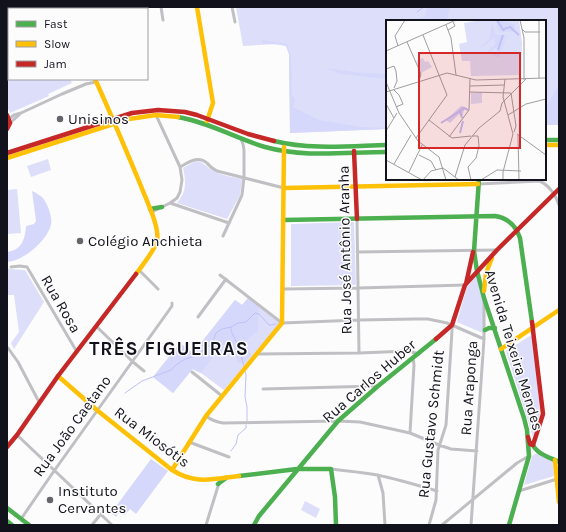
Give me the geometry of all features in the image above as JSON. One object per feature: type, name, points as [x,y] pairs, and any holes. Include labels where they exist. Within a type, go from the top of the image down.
[{"type":"street","points":[[161,7],[163,20]]},
{"type":"street","points":[[197,7],[213,103],[207,121]]},
{"type":"street","points":[[232,7],[235,22]]},
{"type":"street","points":[[7,129],[8,120],[62,94],[96,81],[122,139],[157,229],[157,241],[154,248],[139,270],[58,376],[7,447]]},
{"type":"street","points":[[7,158],[132,113],[158,110],[185,112],[250,141],[284,150],[322,154],[386,152]]},
{"type":"street","points":[[152,214],[177,198],[182,186],[180,167],[156,115]]},
{"type":"street","points":[[7,153],[113,121],[156,115],[207,121],[248,134],[284,143],[318,147],[386,145]]},
{"type":"street","points":[[223,236],[242,195],[244,150],[240,137]]},
{"type":"street","points":[[546,140],[559,140]]},
{"type":"street","points":[[244,150],[250,141]]},
{"type":"street","points":[[172,470],[191,443],[206,416],[282,323],[284,143]]},
{"type":"street","points":[[546,145],[559,145]]},
{"type":"street","name":"Rua José Antônio Aranha","points":[[353,147],[355,153],[357,219],[359,353]]},
{"type":"street","points":[[180,167],[194,160],[200,159],[205,161],[214,170],[284,188],[356,187],[479,181],[539,181],[545,184],[554,194],[559,204]]},
{"type":"street","points":[[235,175],[244,170]]},
{"type":"street","name":"Avenida Teixeira Mendes","points":[[479,181],[474,251],[477,271],[484,298],[528,430],[528,456],[526,468],[509,525]]},
{"type":"street","points":[[283,289],[465,285],[493,254],[559,189]]},
{"type":"street","points":[[170,203],[229,223]]},
{"type":"street","points":[[152,214],[152,209],[162,207]]},
{"type":"street","points":[[283,220],[501,216],[510,222],[517,230],[520,238],[533,327],[543,414],[533,445]]},
{"type":"street","points":[[357,252],[497,250]]},
{"type":"street","points":[[452,325],[474,251]]},
{"type":"street","name":"Rua Araponga","points":[[471,525],[485,330],[484,298],[486,273],[493,254]]},
{"type":"street","name":"Rua Rosa","points":[[11,267],[27,267],[77,352]]},
{"type":"street","points":[[139,270],[158,289]]},
{"type":"street","points":[[220,275],[282,323],[415,318],[428,319],[447,323],[484,339]]},
{"type":"street","points":[[198,316],[226,279]]},
{"type":"street","name":"Rua João Caetano","points":[[20,519],[133,362],[172,306],[172,303]]},
{"type":"street","points":[[501,348],[559,310]]},
{"type":"street","name":"Rua Carlos Huber","points":[[254,525],[259,516],[338,421],[452,325]]},
{"type":"street","name":"Rua Gustavo Schmidt","points":[[429,525],[436,500],[439,445],[446,425],[452,325]]},
{"type":"street","points":[[96,326],[144,371]]},
{"type":"street","points":[[485,330],[495,328]]},
{"type":"street","points":[[8,348],[39,402]]},
{"type":"street","points":[[257,354],[409,351],[419,354]]},
{"type":"street","points":[[410,434],[414,365],[413,358]]},
{"type":"street","points":[[192,372],[222,396]]},
{"type":"street","name":"Rua Miosótis","points":[[58,376],[98,411],[172,470],[191,480],[226,478],[297,469],[331,469]]},
{"type":"street","points":[[263,389],[378,386]]},
{"type":"street","points":[[206,416],[211,420],[223,423],[360,422],[410,434],[456,450],[477,451]]},
{"type":"street","points":[[528,430],[534,448],[557,461],[559,502]]},
{"type":"street","points":[[17,435],[112,525]]},
{"type":"street","points":[[528,437],[530,444],[533,445]]},
{"type":"street","points":[[191,443],[230,457]]},
{"type":"street","points":[[442,525],[517,463],[533,452],[537,451]]},
{"type":"street","points":[[517,463],[522,464],[526,468]]},
{"type":"street","points":[[336,525],[336,499],[331,469],[378,475],[437,491]]},
{"type":"street","points":[[378,475],[383,494],[385,525]]},
{"type":"street","points":[[206,525],[220,478]]},
{"type":"street","points":[[218,484],[226,478]]},
{"type":"street","points":[[519,491],[558,479]]},
{"type":"street","points":[[7,508],[29,525]]},
{"type":"street","points":[[92,525],[100,515]]},
{"type":"street","points":[[20,519],[20,525]]},
{"type":"street","points":[[7,521],[12,525]]},
{"type":"shaded area","points":[[236,7],[559,7],[559,125],[546,125],[546,20],[386,20],[386,129],[290,133],[289,54],[286,46],[275,44],[243,46]]},
{"type":"shaded area","points":[[427,7],[450,7],[447,20],[412,19],[425,17]]},
{"type":"shaded area","points":[[7,39],[8,80],[70,80],[72,83],[48,94],[49,96],[10,113],[7,107]]},
{"type":"shaded area","points":[[262,40],[287,44],[291,57],[292,95],[295,99],[293,107],[319,120],[361,127],[386,129],[290,133],[289,54],[286,46],[277,44],[263,44]]},
{"type":"shaded area","points":[[326,68],[362,73],[386,74],[386,79],[340,74]]},
{"type":"shaded area","points":[[559,84],[559,125],[546,125],[546,108]]},
{"type":"shaded area","points":[[48,159],[51,170],[31,177],[27,166]]},
{"type":"shaded area","points":[[196,161],[202,163],[217,173],[242,179],[240,195],[227,219],[177,203],[183,194],[185,186],[183,168]]},
{"type":"shaded area","points":[[17,189],[21,233],[7,234],[7,190]]},
{"type":"shaded area","points":[[32,191],[42,197],[47,204],[51,216],[50,228],[43,240],[26,255],[7,262],[7,252],[16,249],[22,243],[26,226],[34,224],[36,221]]},
{"type":"shaded area","points":[[354,222],[356,285],[291,286],[291,224]]},
{"type":"shaded area","points":[[7,267],[9,269],[25,270],[44,302],[14,349],[11,343],[19,332],[14,295],[7,295]]},
{"type":"shaded area","points":[[477,275],[484,300],[483,333],[457,322],[467,287]]},
{"type":"shaded area","points":[[248,298],[280,323],[224,390],[193,369],[173,393],[153,377],[180,343],[193,353],[235,300],[242,305]]},
{"type":"shaded area","points":[[248,298],[259,307],[258,331],[245,341],[251,355],[244,363],[238,363],[234,352],[223,344],[201,373],[192,369],[173,393],[153,377],[180,343],[193,353],[235,300],[242,305]]},
{"type":"shaded area","points":[[533,334],[540,414],[533,437],[506,351]]},
{"type":"shaded area","points":[[537,453],[553,461],[554,476],[524,485],[532,456]]},
{"type":"shaded area","points":[[151,459],[168,471],[136,514],[130,509],[125,515],[120,511],[116,517],[111,513]]},
{"type":"shaded area","points":[[305,501],[320,509],[316,518],[301,510]]},
{"type":"waterway","points":[[417,12],[424,7]]},
{"type":"waterway","points":[[244,366],[238,345],[231,331],[231,327],[238,323],[246,322],[255,313],[259,314],[269,325],[276,324]]},
{"type":"waterway","points":[[125,393],[142,381],[171,370],[185,359],[193,357],[212,344],[216,333],[222,329],[231,327]]},
{"type":"waterway","points":[[245,371],[247,421]]},
{"type":"waterway","points":[[231,451],[236,444],[238,435],[246,428],[246,425]]},
{"type":"traffic: fast","points":[[178,117],[211,126],[265,147],[280,150],[326,154],[386,152]]},
{"type":"traffic: fast","points":[[546,140],[559,140]]},
{"type":"traffic: fast","points":[[274,141],[302,146],[344,147],[386,145]]},
{"type":"traffic: fast","points":[[479,180],[474,251],[477,271],[484,298],[527,430],[529,456],[509,525]]},
{"type":"traffic: fast","points":[[150,209],[162,207]]},
{"type":"traffic: fast","points":[[283,220],[500,217],[514,226],[520,238],[532,322]]},
{"type":"traffic: fast","points":[[485,330],[495,328]]},
{"type":"traffic: fast","points":[[254,525],[259,516],[338,421],[436,339]]},
{"type":"traffic: fast","points":[[532,443],[536,450],[540,453],[559,462]]},
{"type":"traffic: fast","points":[[239,476],[297,469],[331,469],[335,497],[336,525]]},
{"type":"traffic: fast","points":[[218,484],[226,478]]},
{"type":"traffic: fast","points":[[7,508],[29,525]]},
{"type":"traffic: fast","points":[[7,521],[12,525]]},
{"type":"traffic: slow","points":[[197,7],[213,103],[207,121]]},
{"type":"traffic: slow","points":[[95,80],[141,186],[156,228],[156,245],[136,274]]},
{"type":"traffic: slow","points":[[7,158],[129,119],[156,115],[178,117]]},
{"type":"traffic: slow","points":[[546,145],[559,145]]},
{"type":"traffic: slow","points":[[172,470],[206,416],[282,323],[284,147]]},
{"type":"traffic: slow","points":[[284,188],[478,184]]},
{"type":"traffic: slow","points":[[484,291],[486,273],[492,258]]},
{"type":"traffic: slow","points":[[501,349],[559,310]]},
{"type":"traffic: slow","points":[[58,376],[98,411],[172,470],[181,475],[189,478],[205,480],[239,476]]},
{"type":"traffic: slow","points":[[555,460],[559,502]]},
{"type":"traffic: jam","points":[[7,153],[132,113],[158,110],[185,112],[197,115],[248,134],[274,141]]},
{"type":"traffic: jam","points":[[7,115],[10,123],[7,129]]},
{"type":"traffic: jam","points":[[354,151],[357,219]]},
{"type":"traffic: jam","points":[[436,339],[452,325],[465,285],[497,250],[559,189]]},
{"type":"traffic: jam","points":[[466,284],[473,252]]},
{"type":"traffic: jam","points":[[7,447],[58,376],[136,274]]},
{"type":"traffic: jam","points":[[528,437],[530,444],[533,445],[543,414],[532,322]]},
{"type":"place","name":"Unisinos","points":[[60,119]]},
{"type":"place","name":"Colégio Anchieta","points":[[80,241]]},
{"type":"place","name":"Instituto Cervantes","points":[[50,500]]},
{"type":"district","name":"TRÊS FIGUEIRAS","points":[[169,348]]}]
